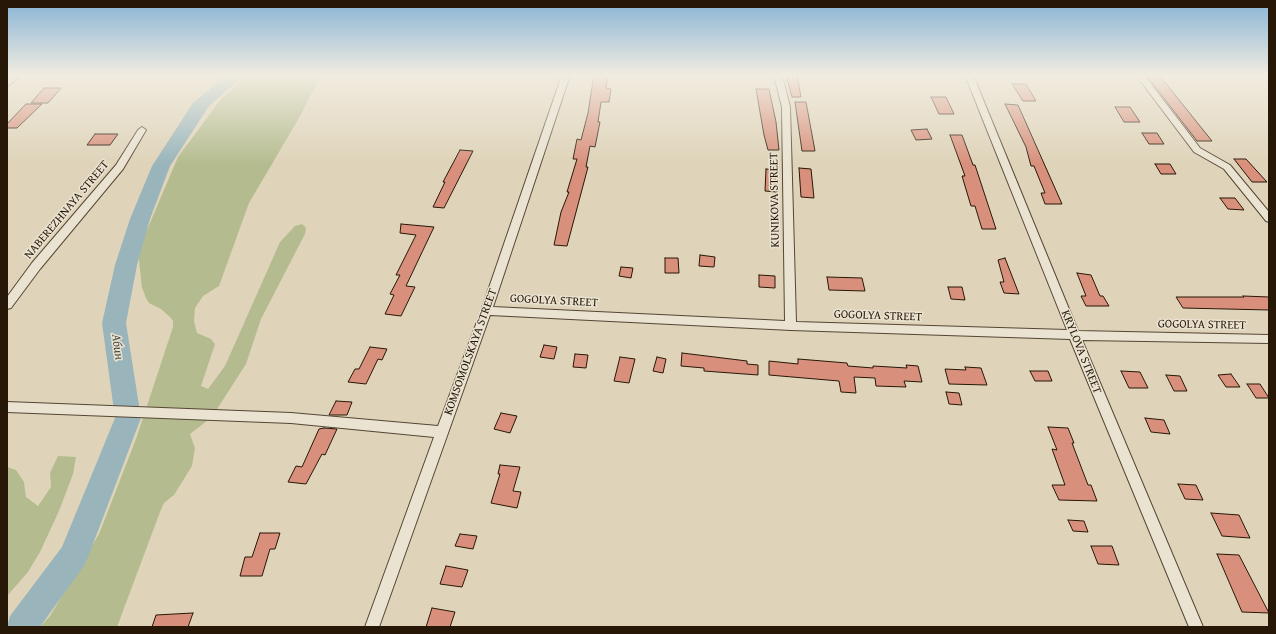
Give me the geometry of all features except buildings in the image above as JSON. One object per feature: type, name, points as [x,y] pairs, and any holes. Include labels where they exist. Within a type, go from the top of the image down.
[{"type":"street","name":"KOMSOMOLSKAYA STREET","points":[[372,627],[486,310],[556,105]]},
{"type":"street","name":"KUNIKOVA STREET","points":[[785,105],[791,326]]},
{"type":"street","name":"KRYLOVA STREET","points":[[981,105],[1074,335],[1196,627]]},
{"type":"street","points":[[1162,105],[1197,150],[1227,167],[1269,219]]},
{"type":"street","name":"NABEREZHNAYA STREET","points":[[7,304],[36,266],[120,167],[142,130]]},
{"type":"street","name":"GOGOLYA STREET","points":[[486,310],[791,326],[1074,335],[1269,339]]},
{"type":"street","points":[[7,407],[291,418],[442,432]]},
{"type":"green space","points":[[217,105],[306,105],[249,203],[219,286],[203,296],[195,308],[194,321],[197,333],[211,339],[215,344],[201,386],[208,389],[225,366],[280,242],[295,226],[302,224],[306,228],[305,234],[261,319],[246,364],[212,417],[190,434],[195,448],[192,466],[174,495],[164,503],[117,627],[40,627],[50,616],[99,534],[136,439],[173,327],[173,321],[170,317],[161,309],[149,303],[146,298],[142,288],[138,251],[178,157]]},
{"type":"green space","points":[[58,456],[76,457],[73,474],[59,511],[40,552],[28,572],[7,596],[7,467],[16,470],[24,482],[26,497],[38,506],[51,487],[50,473]]},
{"type":"waterway","name":"Абин","points":[[21,627],[73,557],[128,418],[114,323],[126,265],[140,219],[161,166],[201,105]]}]
